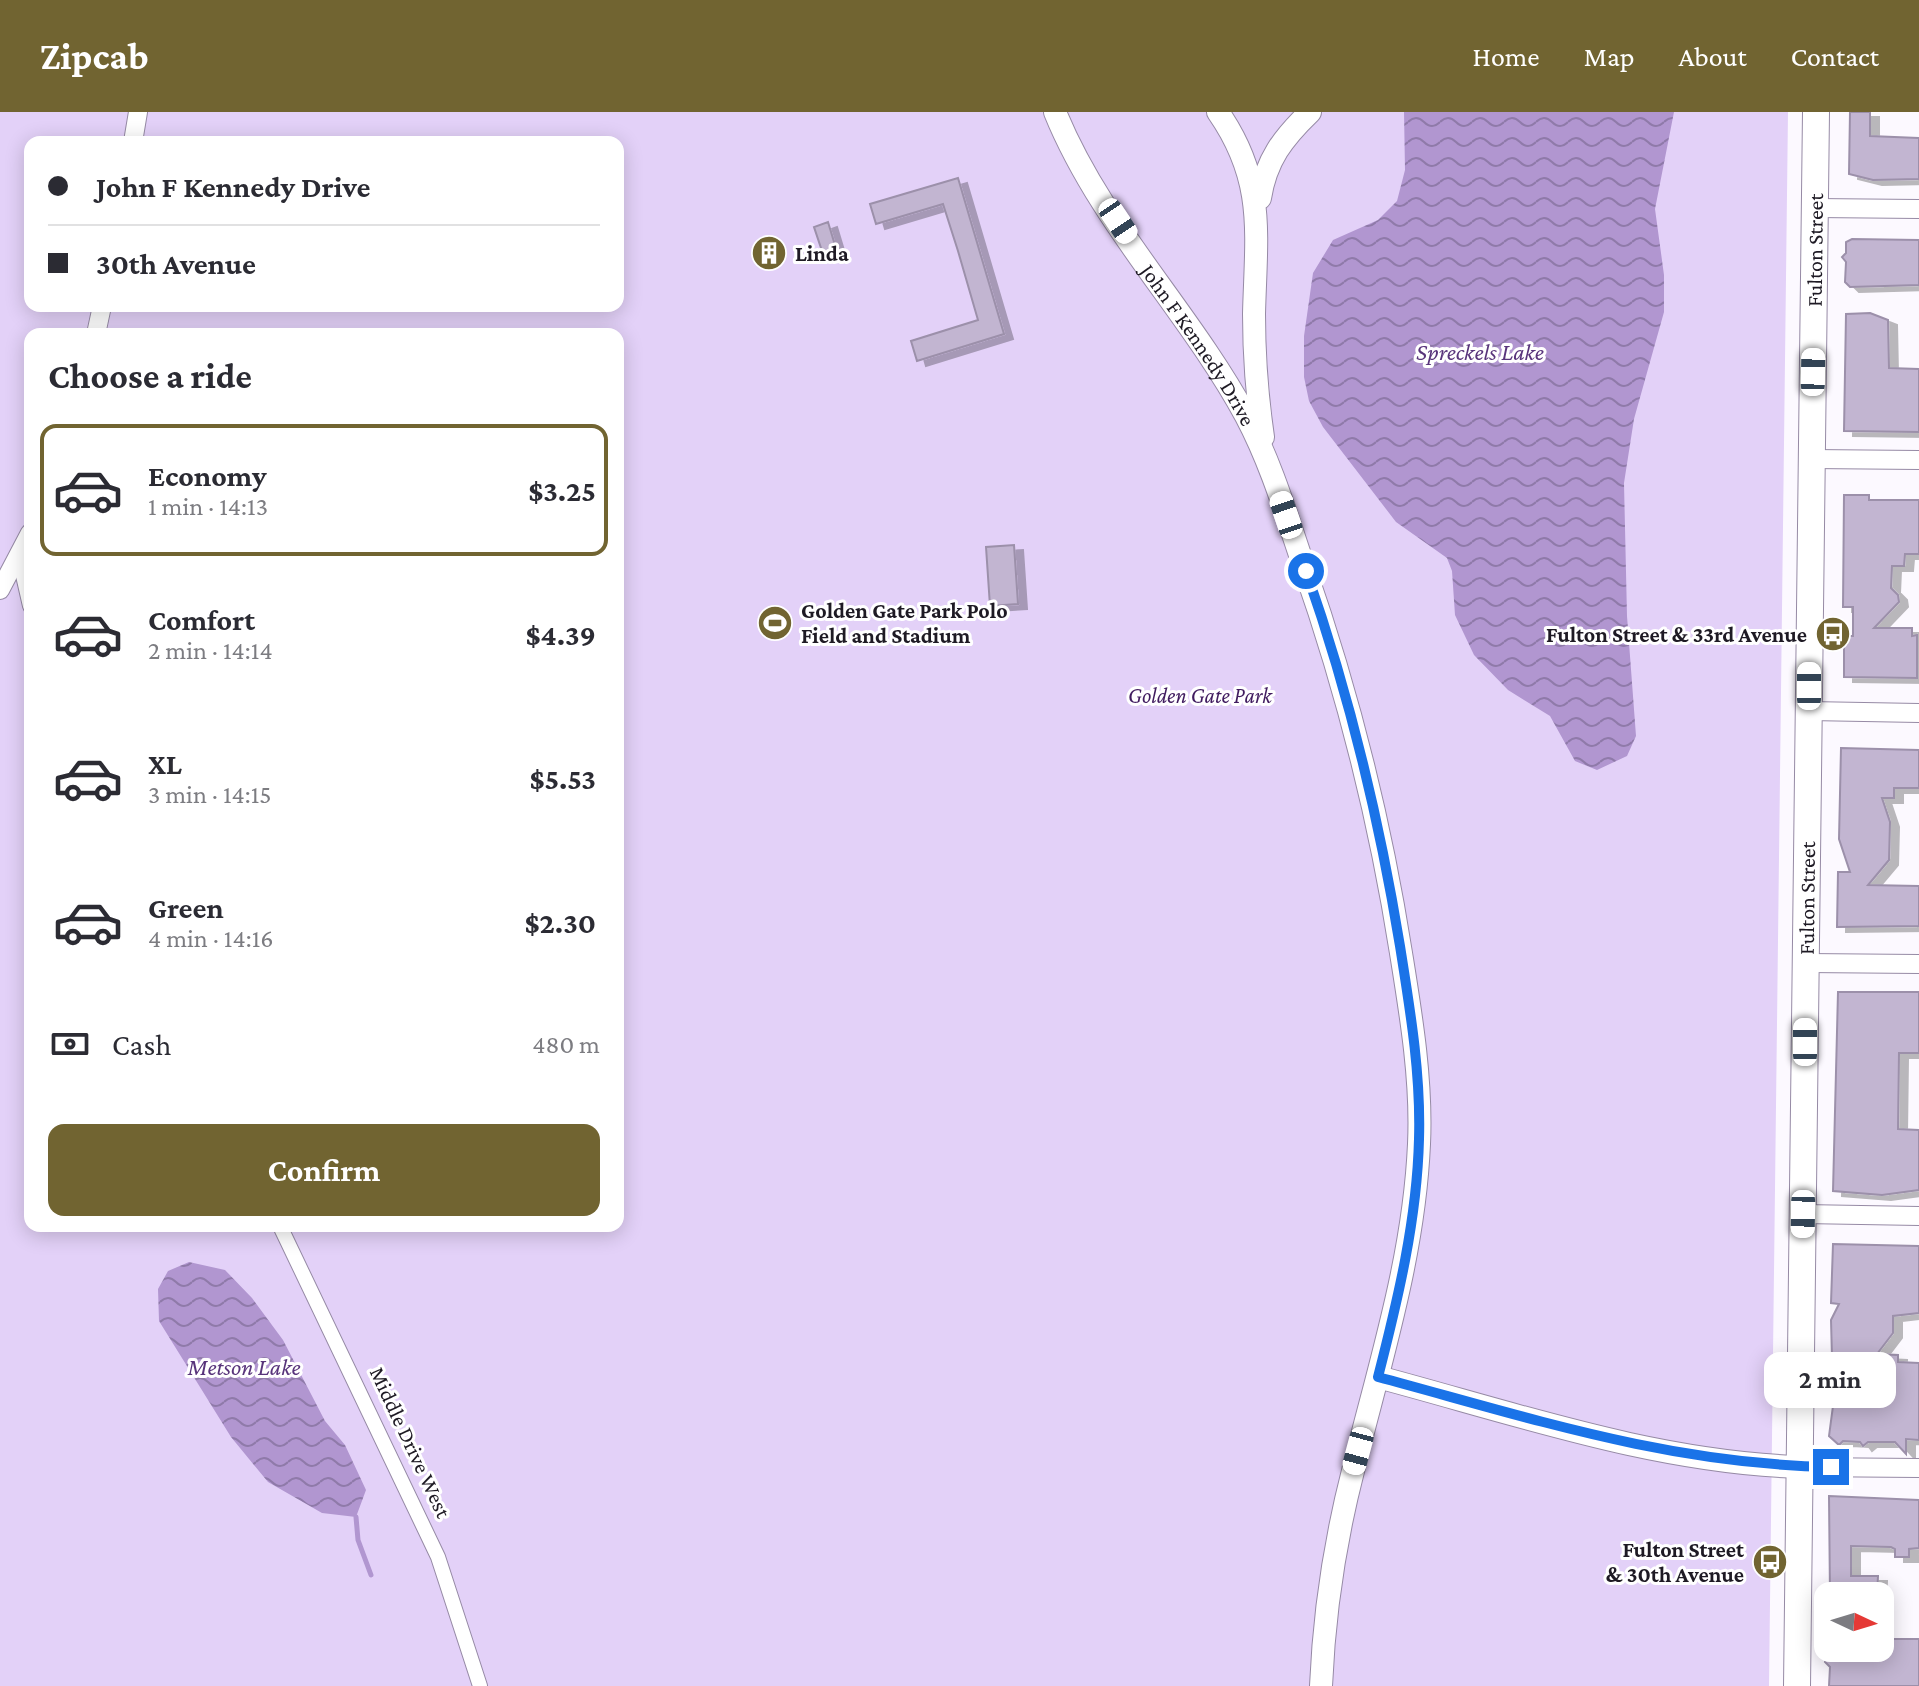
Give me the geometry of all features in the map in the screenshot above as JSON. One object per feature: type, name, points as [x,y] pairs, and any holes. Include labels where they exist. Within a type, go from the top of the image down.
[{"type":"main road","name":"Fulton Street","points":[[1797,1686],[1816,112]]},
{"type":"street","points":[[134,136],[138,112]]},
{"type":"street","name":"John F Kennedy Drive","points":[[1055,112],[1084,170],[1224,378],[1265,455],[1325,627],[1360,745],[1383,846],[1410,1013],[1420,1118],[1418,1168],[1407,1252],[1343,1516],[1329,1597],[1321,1686]]},
{"type":"street","name":"John F Kennedy Drive","points":[[1218,112],[1250,171],[1258,231],[1255,365],[1265,455]]},
{"type":"street","points":[[1258,231],[1261,189],[1268,162],[1283,139],[1310,112]]},
{"type":"street","points":[[1815,208],[1919,209]]},
{"type":"street","points":[[1812,459],[1919,460]]},
{"type":"street","points":[[0,590],[24,547]]},
{"type":"street","points":[[19,558],[24,580]]},
{"type":"street","points":[[1809,711],[1919,713]]},
{"type":"street","points":[[1806,963],[1919,964]]},
{"type":"street","points":[[1803,1214],[1919,1216]]},
{"type":"street","name":"Middle Drive West","points":[[283,1232],[432,1544],[457,1608],[480,1686]]},
{"type":"street","points":[[1378,1377],[1622,1444],[1761,1465],[1919,1468]]},
{"type":"green space","name":"Golden Gate Park","points":[[0,112],[1788,112],[1769,1686],[0,1686]]},
{"type":"water","name":"Spreckels Lake","points":[[1404,112],[1674,112],[1655,209],[1664,275],[1664,312],[1634,419],[1624,483],[1627,616],[1636,736],[1627,756],[1597,770],[1575,761],[1550,716],[1508,690],[1474,655],[1455,615],[1452,571],[1447,558],[1396,522],[1323,427],[1309,401],[1304,377],[1304,336],[1313,273],[1333,240],[1378,220],[1397,201],[1405,170]]},
{"type":"water","name":"Metson Lake","points":[[189,1262],[225,1270],[252,1298],[283,1340],[325,1421],[345,1445],[366,1490],[356,1517],[322,1513],[268,1482],[231,1437],[159,1321],[158,1289],[168,1271]]},
{"type":"building","points":[[1850,112],[1870,112],[1870,136],[1919,138],[1919,179],[1873,180],[1849,174]]},
{"type":"building","points":[[958,178],[1004,334],[917,361],[911,341],[978,320],[958,251],[943,204],[876,224],[870,204]]},
{"type":"building","points":[[828,222],[837,252],[824,257],[814,227]]},
{"type":"building","points":[[1852,239],[1919,240],[1919,285],[1850,287],[1845,282],[1846,262],[1842,257],[1846,253],[1846,242]]},
{"type":"building","points":[[1870,313],[1888,320],[1889,368],[1919,369],[1919,432],[1844,431],[1846,314]]},
{"type":"building","points":[[1844,495],[1869,495],[1869,500],[1919,500],[1919,554],[1905,554],[1904,566],[1892,566],[1891,588],[1898,595],[1899,602],[1874,628],[1912,628],[1912,636],[1917,635],[1917,678],[1844,677],[1844,644],[1847,644],[1847,636],[1853,636],[1853,607],[1843,607]]},
{"type":"building","points":[[1014,545],[1018,604],[990,606],[986,547]]},
{"type":"building","points":[[1841,748],[1919,750],[1919,788],[1894,788],[1894,798],[1882,798],[1890,822],[1889,860],[1868,885],[1919,886],[1919,926],[1837,927],[1838,872],[1850,872],[1839,839]]},
{"type":"building","points":[[1838,992],[1919,992],[1919,1053],[1899,1053],[1898,1129],[1919,1130],[1919,1190],[1882,1195],[1833,1191]]},
{"type":"building","points":[[1833,1244],[1919,1246],[1919,1313],[1893,1316],[1893,1333],[1877,1354],[1898,1355],[1898,1362],[1919,1363],[1919,1440],[1906,1439],[1906,1454],[1895,1442],[1868,1442],[1863,1446],[1860,1442],[1843,1441],[1839,1445],[1829,1436],[1833,1406],[1829,1400],[1833,1395],[1831,1320],[1839,1304],[1831,1303]]},
{"type":"building","points":[[1829,1496],[1919,1500],[1919,1548],[1909,1549],[1909,1557],[1895,1557],[1895,1549],[1891,1547],[1851,1546],[1851,1576],[1878,1576],[1878,1582],[1830,1582]]},
{"type":"building","points":[[1894,1639],[1919,1639],[1919,1686],[1829,1686],[1830,1667],[1825,1662],[1894,1662]]},
{"type":"waterway","points":[[356,1517],[358,1540],[371,1575]]},
{"type":"place","name":"Linda","points":[[769,253]]},
{"type":"place","name":"Golden Gate Park Polo Field and Stadium","points":[[775,623]]},
{"type":"place","name":"Fulton Street & 33rd Avenue","points":[[1833,634]]},
{"type":"place","name":"Fulton Street & 30th Avenue","points":[[1770,1562]]},
{"type":"route","points":[[1306,571],[1338,666],[1380,831],[1410,1013],[1420,1118],[1407,1252],[1378,1377],[1622,1444],[1761,1465],[1831,1467]]}]
